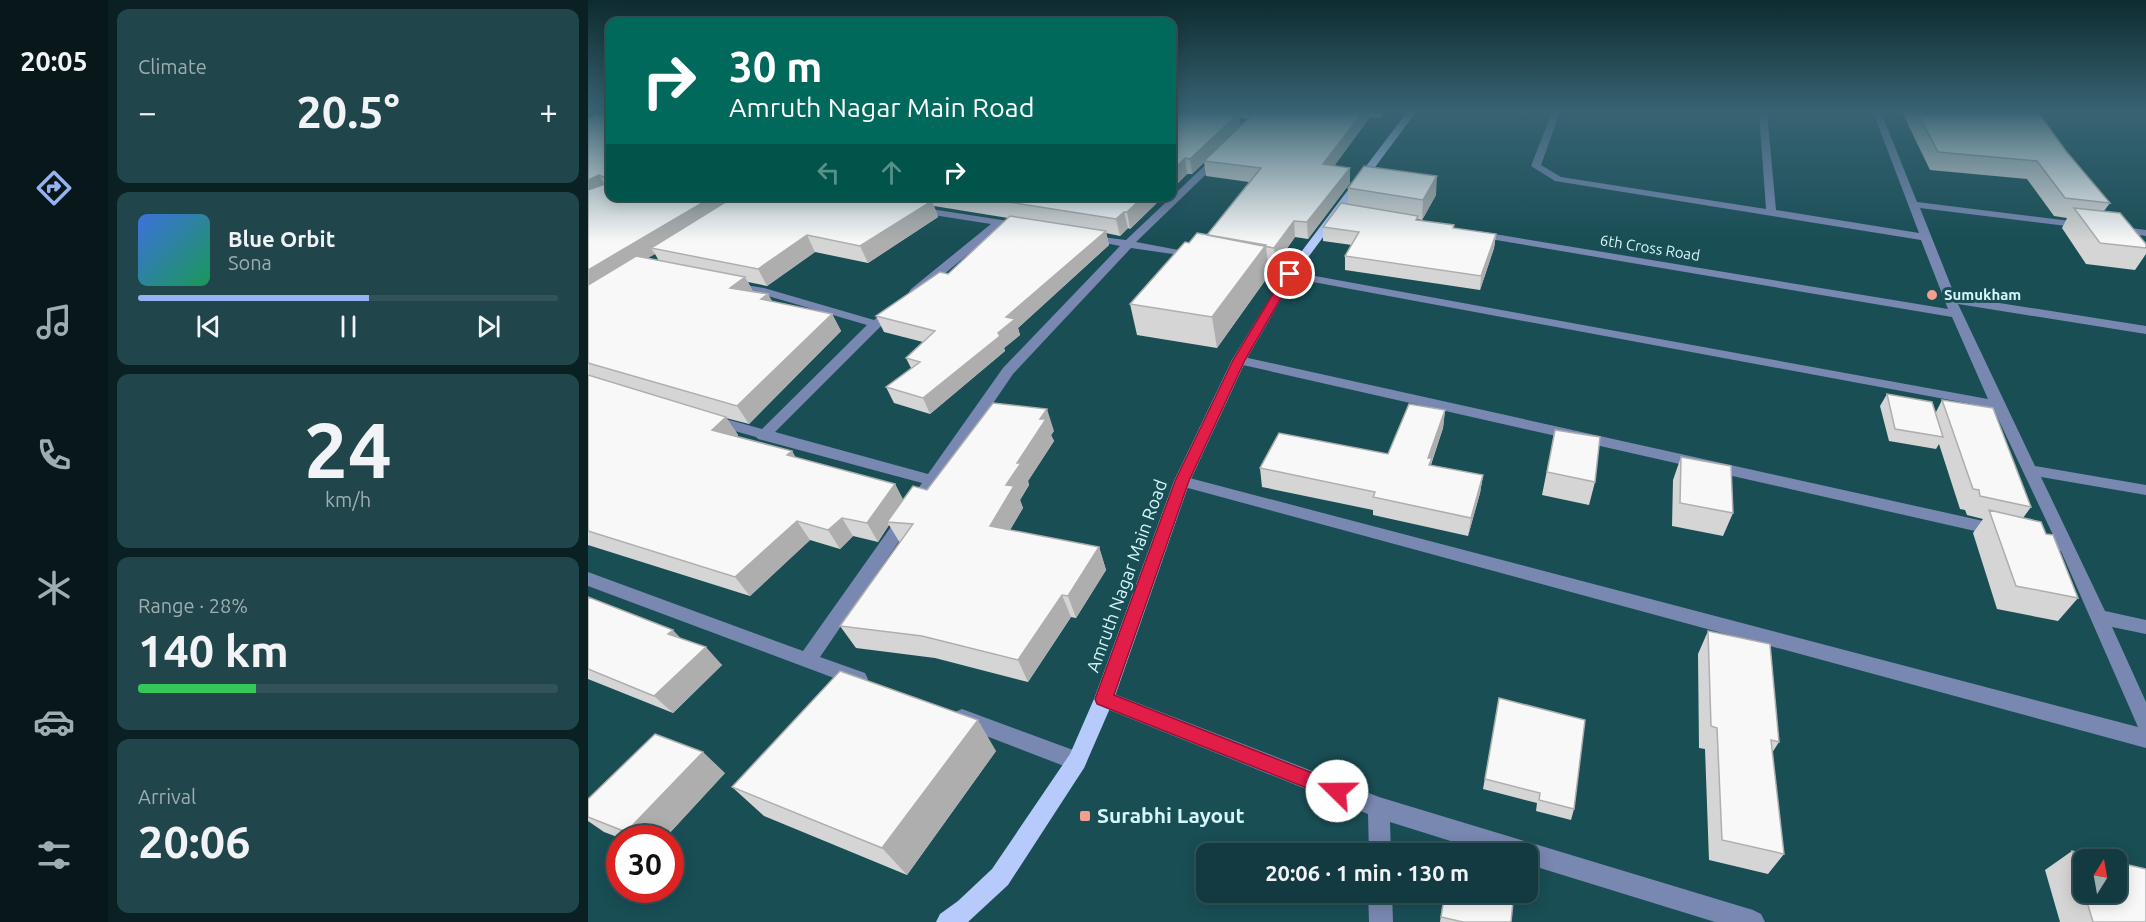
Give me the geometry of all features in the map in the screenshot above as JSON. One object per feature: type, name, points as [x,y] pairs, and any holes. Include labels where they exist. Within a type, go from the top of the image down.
[{"type":"main road","name":"Amruth Nagar Main Road","points":[[948,922],[966,909],[1000,877],[1077,761],[1104,699],[1182,481],[1239,360],[1290,274],[1343,212],[1382,155]]},
{"type":"street","points":[[1176,198],[1221,155]]},
{"type":"street","points":[[1540,155],[1536,166],[1546,174],[1568,182],[1924,237]]},
{"type":"street","points":[[1766,155],[1771,213]]},
{"type":"street","points":[[1893,155],[1950,299],[1998,405],[2067,546],[2146,724]]},
{"type":"street","points":[[807,660],[1008,371],[1129,243],[1173,201]]},
{"type":"street","points":[[1911,204],[2146,233]]},
{"type":"street","points":[[902,207],[1032,228]]},
{"type":"street","points":[[763,436],[876,324],[999,223]]},
{"type":"street","name":"6th Cross Road","points":[[1466,233],[1958,314]]},
{"type":"street","points":[[1075,235],[1210,259]]},
{"type":"street","points":[[1233,263],[1998,405]]},
{"type":"street","points":[[714,281],[760,290],[876,324]]},
{"type":"street","points":[[1950,299],[2146,330]]},
{"type":"street","points":[[1239,360],[2067,546]]},
{"type":"street","points":[[697,416],[763,436],[932,480]]},
{"type":"street","points":[[2030,470],[2146,490]]},
{"type":"street","points":[[1182,481],[2146,739]]},
{"type":"street","points":[[588,579],[872,684]]},
{"type":"street","points":[[2098,617],[2146,627]]},
{"type":"street","points":[[1104,699],[1379,808],[1753,922]]},
{"type":"street","points":[[947,712],[1077,761]]},
{"type":"street","points":[[1379,808],[1380,843]]},
{"type":"street","points":[[1380,903],[1380,922]]},
{"type":"building","points":[[588,155],[606,155],[606,178],[599,175],[588,180]]},
{"type":"building","points":[[1176,155],[1194,155],[1190,159],[1185,158],[1176,167]]},
{"type":"building","points":[[1210,155],[1330,155],[1323,164],[1350,168],[1307,222],[1294,221],[1274,248],[1207,235],[1261,168],[1204,161]]},
{"type":"building","points":[[1971,155],[2069,155],[2110,203],[2065,198],[2037,161]]},
{"type":"building","points":[[1364,166],[1437,176],[1423,200],[1348,188]]},
{"type":"building","points":[[606,178],[606,201],[705,201],[588,270],[588,190],[605,184]]},
{"type":"building","points":[[727,201],[932,201],[860,246],[807,235],[758,269],[651,248]]},
{"type":"building","points":[[1003,201],[1139,201],[1116,219]]},
{"type":"building","points":[[1341,203],[1418,216],[1416,220],[1454,225],[1453,228],[1496,234],[1481,276],[1345,256],[1359,232],[1323,227]]},
{"type":"building","points":[[2074,208],[2120,213],[2146,244],[2146,248],[2100,243]]},
{"type":"building","points":[[1010,216],[1106,231],[1006,317],[1015,319],[998,333],[1000,336],[923,398],[886,387],[920,362],[906,358],[935,331],[876,316],[940,272],[948,274]]},
{"type":"building","points":[[1197,233],[1266,245],[1212,317],[1130,304],[1185,242],[1189,243]]},
{"type":"building","points":[[636,256],[745,277],[730,288],[768,294],[761,299],[832,314],[737,406],[588,363],[588,285]]},
{"type":"building","points":[[588,375],[726,417],[712,430],[792,451],[787,455],[895,484],[867,523],[842,518],[828,530],[797,521],[735,577],[588,531]]},
{"type":"building","points":[[1887,394],[1932,402],[1943,437],[1895,429]]},
{"type":"building","points":[[1942,400],[1993,408],[2031,507],[1980,496],[1979,490],[1973,489]]},
{"type":"building","points":[[993,403],[1047,409],[1040,419],[1046,419],[1017,463],[1021,463],[1006,485],[1014,486],[990,526],[1099,547],[1068,596],[1062,595],[1018,660],[922,636],[840,626],[913,524],[887,522],[913,486],[927,490]]},
{"type":"building","points":[[1409,404],[1445,410],[1428,458],[1432,458],[1429,465],[1483,475],[1471,518],[1373,497],[1375,492],[1260,468],[1279,433],[1388,454]]},
{"type":"building","points":[[1555,430],[1600,437],[1595,482],[1547,472]]},
{"type":"building","points":[[1681,457],[1731,466],[1733,513],[1680,503]]},
{"type":"building","points":[[1989,510],[2041,522],[2046,534],[2053,535],[2078,598],[2016,586]]},
{"type":"building","points":[[588,597],[673,630],[668,634],[706,647],[654,696],[588,669]]},
{"type":"building","points":[[1708,631],[1770,644],[1779,742],[1771,740],[1784,854],[1722,840],[1717,728],[1711,726]]},
{"type":"building","points":[[840,671],[978,720],[882,848],[732,787]]},
{"type":"building","points":[[1499,698],[1585,720],[1574,809],[1539,800],[1540,793],[1485,779]]},
{"type":"building","points":[[655,734],[703,752],[633,825],[608,825],[588,817],[588,799]]},
{"type":"building","points":[[2127,865],[2146,869],[2146,922],[2093,922],[2087,903],[2127,903]]},
{"type":"building","points":[[1443,903],[1513,903],[1511,922],[1463,922],[1441,917]]},
{"type":"place","name":"Sumukham","points":[[1932,295]]},
{"type":"place","name":"Surabhi Layout","points":[[1085,816]]},
{"type":"route","points":[[1290,274],[1239,360],[1182,481],[1104,699],[1337,791]]}]
